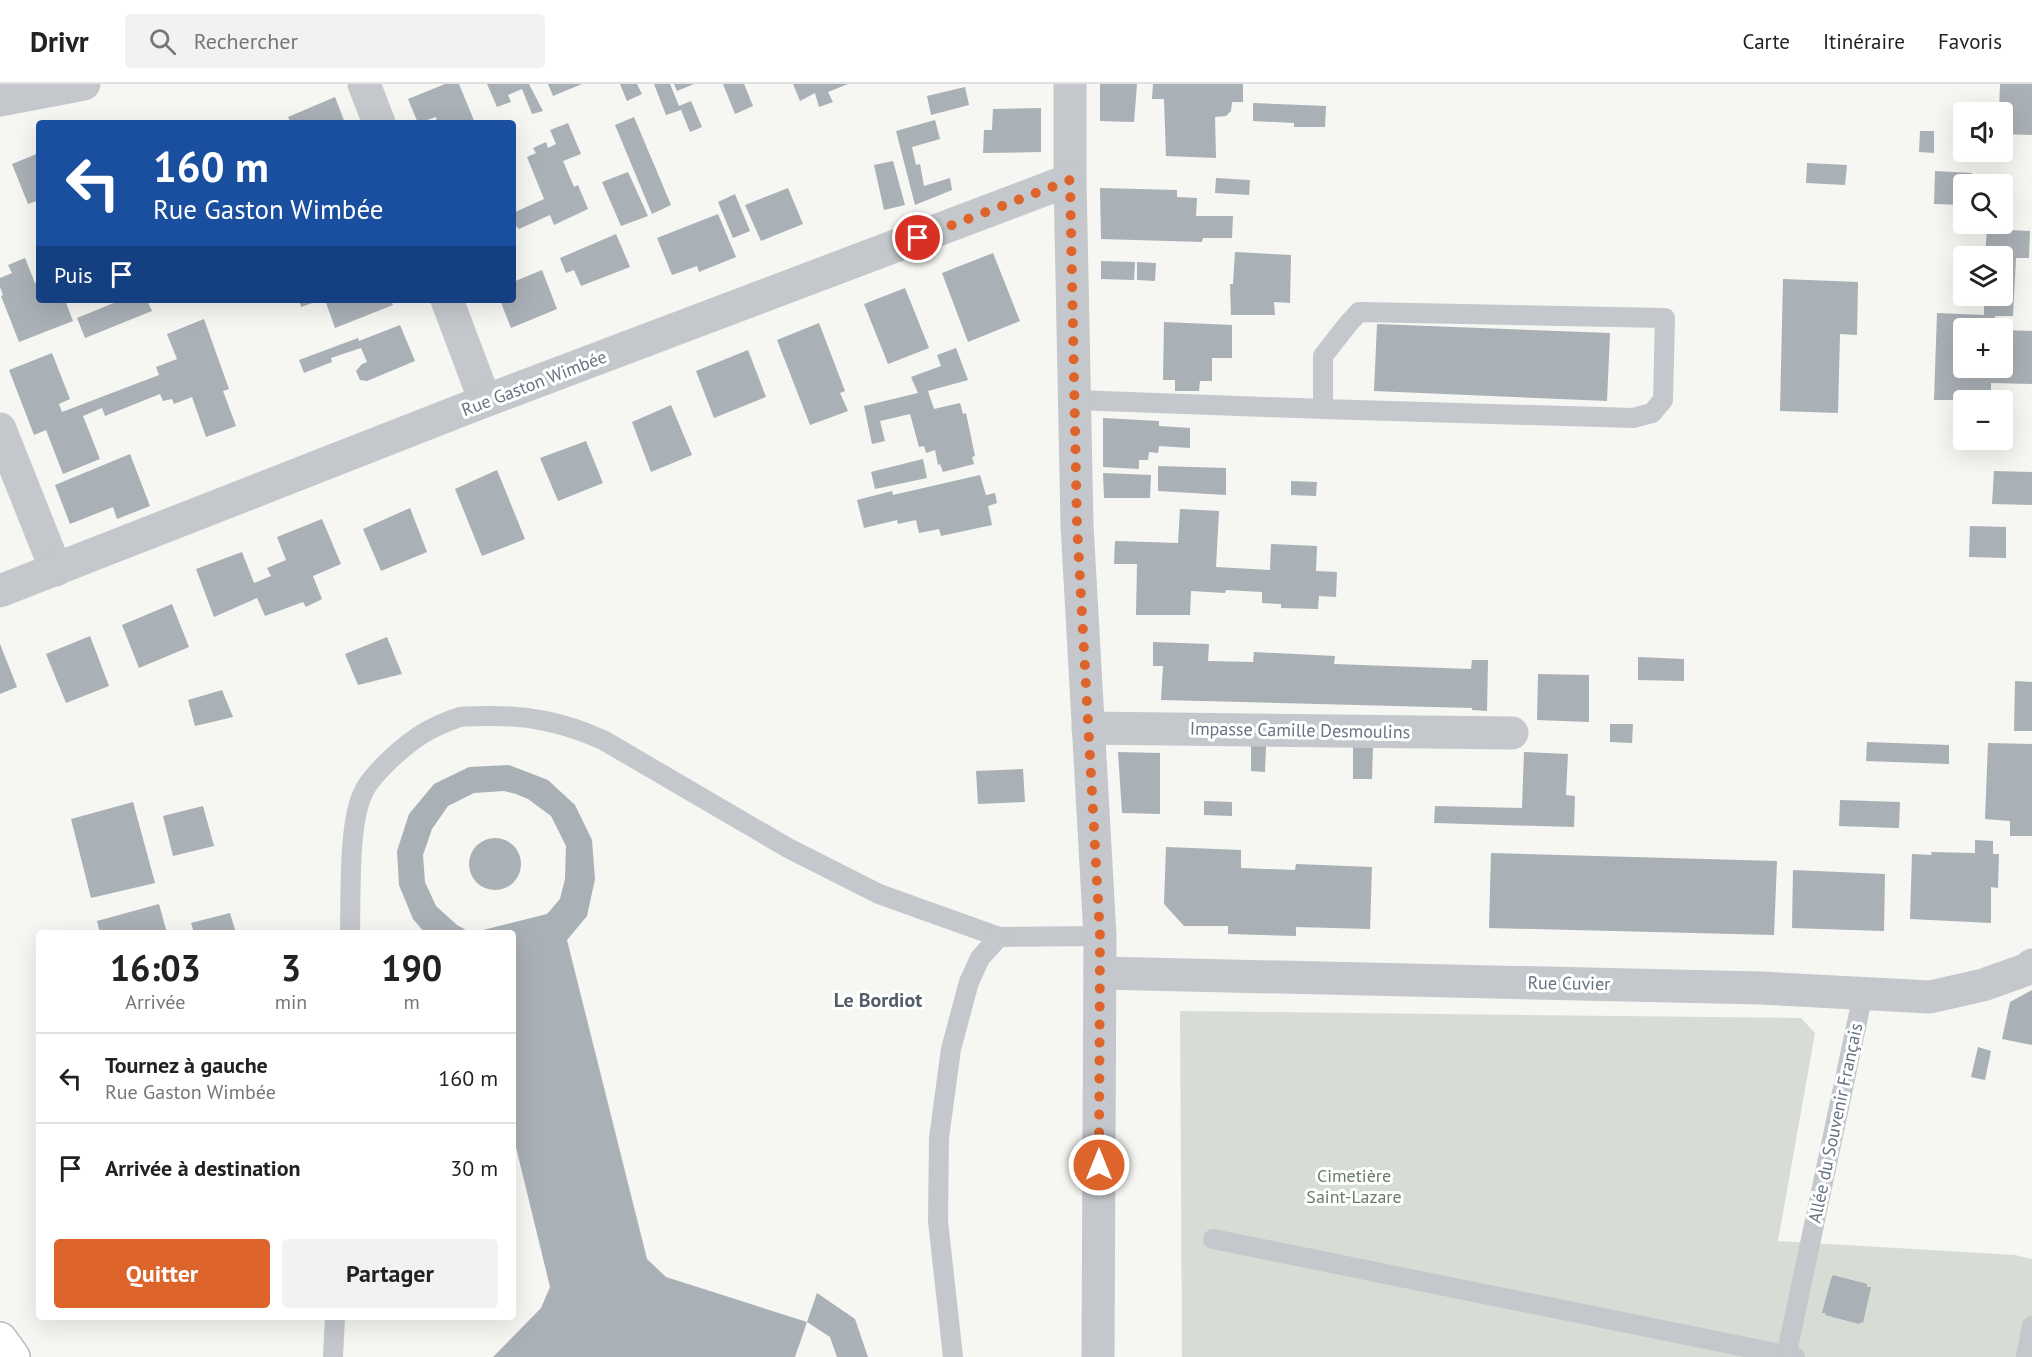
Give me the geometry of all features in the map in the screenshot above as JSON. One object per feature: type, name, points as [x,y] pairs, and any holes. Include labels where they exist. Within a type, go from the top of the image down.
[{"type":"main road","points":[[0,1339],[12,1357]]},
{"type":"street","points":[[0,99],[84,84]]},
{"type":"street","points":[[364,84],[378,120]]},
{"type":"street","points":[[1070,84],[1077,525],[1100,936],[1098,1357]]},
{"type":"street","name":"Rue Gaston Wimbée","points":[[0,591],[485,401],[1070,180]]},
{"type":"street","points":[[448,303],[485,401]]},
{"type":"street","points":[[0,429],[56,570]]},
{"type":"street","name":"Impasse Camille Desmoulins","points":[[1088,728],[1512,733]]},
{"type":"street","name":"Rue Cuvier","points":[[1100,973],[1761,988],[1930,997],[1983,985],[2028,969],[2032,965]]},
{"type":"lane","points":[[1075,400],[1323,410],[1633,418],[1652,413],[1663,400],[1665,318],[1359,312],[1323,356],[1323,410]]},
{"type":"lane","points":[[350,930],[356,814],[363,792],[384,765],[418,735],[459,717],[503,716],[544,719],[577,728],[603,740],[788,848],[879,894],[999,937],[1100,936]]},
{"type":"lane","points":[[953,1357],[938,1221],[939,1138],[951,1050],[969,982],[980,958],[999,937]]},
{"type":"lane","name":"Allée du Souvenir Français","points":[[1789,1356],[1807,1252],[1863,994]]},
{"type":"lane","points":[[1213,1239],[1789,1356]]},
{"type":"lane","points":[[333,1357],[335,1320]]},
{"type":"lane","points":[[2026,1357],[2032,1326]]},
{"type":"green space","name":"Cimetière Saint-Lazare","points":[[1180,1011],[1801,1018],[1815,1033],[1778,1241],[2015,1255],[2032,1259],[2032,1357],[1182,1357]]},
{"type":"building","points":[[445,84],[459,84],[474,120],[436,120],[436,117],[417,120],[408,99]]},
{"type":"building","points":[[487,84],[529,84],[543,111],[532,114],[522,89],[508,95],[511,102],[497,107]]},
{"type":"building","points":[[548,84],[582,84],[553,96]]},
{"type":"building","points":[[620,84],[637,84],[642,94],[627,101]]},
{"type":"building","points":[[654,84],[670,84],[679,106],[691,101],[702,127],[690,132],[681,110],[666,115]]},
{"type":"building","points":[[674,84],[694,84],[677,91]]},
{"type":"building","points":[[723,84],[744,84],[753,106],[735,114]]},
{"type":"building","points":[[793,84],[848,84],[828,92],[833,102],[819,107],[815,93],[800,101]]},
{"type":"building","points":[[1100,84],[1137,84],[1134,122],[1100,121]]},
{"type":"building","points":[[1153,84],[1243,84],[1243,102],[1232,102],[1231,111],[1226,116],[1215,117],[1216,158],[1166,156],[1164,99],[1152,99]]},
{"type":"building","points":[[2000,84],[2032,84],[2032,135],[2013,134],[2013,102],[1999,102]]},
{"type":"building","points":[[965,87],[969,105],[931,115],[927,96]]},
{"type":"building","points":[[335,97],[344,120],[290,120],[288,117]]},
{"type":"building","points":[[1253,103],[1326,106],[1325,127],[1294,127],[1294,123],[1253,121]]},
{"type":"building","points":[[1041,108],[1041,152],[983,153],[984,130],[992,130],[993,109]]},
{"type":"building","points":[[634,117],[671,205],[652,214],[615,125]]},
{"type":"building","points":[[935,120],[940,139],[912,147],[916,165],[920,164],[924,186],[950,178],[952,190],[915,205],[896,131]]},
{"type":"building","points":[[568,123],[581,154],[563,161],[574,187],[578,185],[588,209],[554,225],[550,215],[519,229],[516,226],[516,212],[544,199],[527,157],[536,153],[533,148],[546,142],[548,148],[556,144],[550,130]]},
{"type":"building","points":[[1920,131],[1934,131],[1934,153],[1919,152]]},
{"type":"building","points":[[36,154],[36,201],[28,204],[12,164]]},
{"type":"building","points":[[893,161],[905,205],[884,210],[874,165]]},
{"type":"building","points":[[1807,163],[1847,165],[1845,185],[1806,183]]},
{"type":"building","points":[[1935,171],[1972,173],[1953,174],[1953,205],[1934,204]]},
{"type":"building","points":[[628,172],[648,216],[621,226],[602,182]]},
{"type":"building","points":[[1216,178],[1250,180],[1249,195],[1215,193]]},
{"type":"building","points":[[788,188],[803,224],[761,241],[745,205]]},
{"type":"building","points":[[1100,188],[1177,190],[1177,197],[1197,198],[1196,216],[1233,216],[1232,238],[1203,238],[1202,242],[1101,239]]},
{"type":"building","points":[[735,194],[750,231],[733,238],[718,202]]},
{"type":"building","points":[[718,214],[736,257],[699,272],[697,266],[672,275],[657,238]]},
{"type":"building","points":[[2013,230],[2030,231],[2029,258],[2016,258],[2013,316],[1953,318],[1953,378],[2013,378],[2013,330],[2032,331],[2032,384],[1991,383],[1991,390],[1953,390],[1953,400],[1934,400],[1937,313],[1984,315],[1984,306],[2013,306],[2013,246],[1986,246],[1987,234],[2013,234]]},
{"type":"building","points":[[616,234],[630,267],[581,286],[574,270],[566,273],[560,258]]},
{"type":"building","points":[[1235,252],[1291,255],[1290,303],[1274,302],[1275,315],[1231,315],[1230,284],[1233,284]]},
{"type":"building","points":[[993,253],[1020,321],[968,342],[942,273]]},
{"type":"building","points":[[25,258],[36,283],[36,303],[66,303],[73,321],[19,342],[1,296],[3,295],[0,278],[12,273],[8,265]]},
{"type":"building","points":[[1101,261],[1135,262],[1134,280],[1101,279]]},
{"type":"building","points":[[1137,262],[1156,263],[1155,281],[1137,280]]},
{"type":"building","points":[[542,270],[557,309],[511,328],[501,303],[516,303],[516,281]]},
{"type":"building","points":[[1783,279],[1858,282],[1857,335],[1840,334],[1838,413],[1780,411]]},
{"type":"building","points":[[905,288],[929,348],[888,364],[864,304]]},
{"type":"building","points":[[114,303],[148,303],[152,311],[85,338],[77,318]]},
{"type":"building","points":[[300,303],[312,303],[301,307]]},
{"type":"building","points":[[326,303],[392,303],[393,305],[335,328]]},
{"type":"building","points":[[204,319],[229,389],[223,391],[236,426],[206,437],[192,397],[174,404],[172,399],[163,401],[160,394],[105,416],[102,408],[83,416],[100,459],[63,474],[46,430],[34,435],[9,370],[52,353],[70,399],[59,404],[62,412],[159,375],[156,367],[177,359],[167,334]]},
{"type":"building","points":[[1164,322],[1232,325],[1232,358],[1212,358],[1212,381],[1200,381],[1199,391],[1175,391],[1175,380],[1163,380]]},
{"type":"building","points":[[819,323],[845,391],[840,393],[848,411],[810,425],[777,340]]},
{"type":"building","points":[[1377,324],[1610,333],[1607,401],[1374,391]]},
{"type":"building","points":[[400,325],[415,361],[367,381],[360,380],[356,371],[367,362],[361,348],[331,358],[332,362],[304,373],[299,360]]},
{"type":"building","points":[[956,348],[968,380],[928,391],[934,409],[960,403],[963,414],[966,413],[975,456],[972,457],[974,464],[943,472],[940,464],[938,465],[935,450],[926,453],[924,446],[919,447],[910,414],[880,421],[885,441],[872,444],[864,406],[918,393],[911,377],[941,366],[937,355]]},
{"type":"building","points":[[748,350],[766,397],[714,418],[696,371]]},
{"type":"building","points":[[671,405],[692,455],[651,472],[632,422]]},
{"type":"building","points":[[1103,418],[1159,421],[1159,426],[1190,428],[1190,448],[1159,446],[1158,453],[1149,452],[1148,460],[1139,460],[1139,469],[1103,467]]},
{"type":"building","points":[[586,441],[603,483],[558,501],[540,458]]},
{"type":"building","points":[[130,454],[150,506],[117,519],[113,507],[70,524],[55,485]]},
{"type":"building","points":[[923,459],[927,478],[875,489],[871,472]]},
{"type":"building","points":[[1158,466],[1226,468],[1226,495],[1158,491]]},
{"type":"building","points":[[497,470],[525,539],[482,556],[455,489]]},
{"type":"building","points":[[1994,471],[2032,472],[2032,505],[1992,504]]},
{"type":"building","points":[[1103,473],[1151,475],[1150,498],[1104,498]]},
{"type":"building","points":[[980,475],[986,495],[995,493],[997,503],[988,506],[992,525],[941,536],[939,529],[919,533],[916,520],[898,524],[897,520],[864,528],[857,500],[892,491],[893,495]]},
{"type":"building","points":[[1291,481],[1317,482],[1316,496],[1291,495]]},
{"type":"building","points":[[410,508],[427,552],[381,571],[363,529]]},
{"type":"building","points":[[1180,509],[1219,511],[1216,567],[1270,570],[1271,544],[1317,546],[1316,571],[1337,572],[1336,597],[1319,596],[1318,609],[1281,608],[1281,604],[1262,603],[1262,592],[1191,591],[1190,615],[1136,615],[1137,564],[1114,564],[1115,541],[1178,543]]},
{"type":"building","points":[[322,519],[341,564],[313,576],[322,599],[306,607],[303,602],[265,616],[257,598],[214,617],[196,569],[242,552],[254,583],[271,576],[267,568],[286,560],[277,537]]},
{"type":"building","points":[[1970,526],[2006,527],[2006,558],[1969,557]]},
{"type":"building","points":[[172,604],[189,647],[139,668],[122,625]]},
{"type":"building","points":[[90,636],[109,686],[66,703],[46,654]]},
{"type":"building","points":[[387,637],[402,674],[358,685],[345,654]]},
{"type":"building","points":[[1153,642],[1209,644],[1208,661],[1253,662],[1254,652],[1335,656],[1334,664],[1471,669],[1472,660],[1488,660],[1487,711],[1472,710],[1472,708],[1161,700],[1163,666],[1153,666]]},
{"type":"building","points":[[0,644],[17,687],[0,694]]},
{"type":"building","points":[[1638,657],[1684,659],[1684,681],[1638,680]]},
{"type":"building","points":[[1538,674],[1589,675],[1589,722],[1537,720]]},
{"type":"building","points":[[2015,681],[2032,682],[2032,731],[2014,731]]},
{"type":"building","points":[[222,690],[233,717],[195,726],[188,700]]},
{"type":"building","points":[[1610,724],[1633,724],[1632,743],[1610,742]]},
{"type":"building","points":[[1867,742],[1949,745],[1949,764],[1866,761]]},
{"type":"building","points":[[1988,743],[2032,744],[2032,836],[2010,836],[2010,821],[1985,819]]},
{"type":"building","points":[[1353,745],[1373,746],[1372,779],[1353,779]]},
{"type":"building","points":[[1251,746],[1266,746],[1265,772],[1251,771]]},
{"type":"building","points":[[1118,752],[1160,753],[1160,814],[1122,813]]},
{"type":"building","points":[[1524,752],[1568,754],[1566,795],[1575,796],[1574,827],[1434,823],[1435,806],[1522,808]]},
{"type":"building","points":[[509,765],[548,780],[575,805],[592,840],[595,879],[587,916],[567,940],[647,1259],[666,1277],[807,1322],[795,1357],[493,1357],[541,1308],[550,1287],[516,1147],[516,930],[483,930],[547,914],[560,899],[565,879],[566,846],[551,816],[528,799],[516,794],[504,791],[474,793],[448,806],[432,829],[423,855],[425,882],[436,906],[466,930],[422,930],[413,919],[399,885],[397,851],[409,814],[434,784],[469,767]]},
{"type":"building","points":[[1023,769],[1025,802],[978,804],[976,771]]},
{"type":"building","points":[[1840,800],[1900,802],[1899,828],[1839,826]]},
{"type":"building","points":[[1204,801],[1232,802],[1232,816],[1204,815]]},
{"type":"building","points":[[133,802],[155,883],[91,898],[71,819]]},
{"type":"building","points":[[203,806],[214,846],[173,856],[163,816]]},
{"type":"building","points":[[495,838],[509,842],[517,850],[521,864],[517,878],[509,886],[495,890],[481,886],[473,878],[469,864],[473,850],[481,842]]},
{"type":"building","points":[[1975,840],[1993,841],[1993,854],[1999,854],[1998,888],[1991,887],[1991,923],[1910,919],[1912,854],[1975,853]]},
{"type":"building","points":[[1166,847],[1241,850],[1241,868],[1295,870],[1296,864],[1372,867],[1370,929],[1296,927],[1296,936],[1228,934],[1228,926],[1184,926],[1164,904]]},
{"type":"building","points":[[1491,853],[1777,861],[1774,935],[1489,928]]},
{"type":"building","points":[[1793,870],[1885,874],[1884,931],[1792,928]]},
{"type":"building","points":[[159,904],[166,930],[99,930],[97,921]]},
{"type":"building","points":[[230,913],[235,930],[193,930],[191,923]]},
{"type":"building","points":[[2032,990],[2032,1045],[2002,1039],[2010,1002]]},
{"type":"building","points":[[1978,1047],[1991,1051],[1985,1080],[1971,1077]]},
{"type":"building","points":[[1833,1275],[1871,1287],[1863,1323],[1859,1324],[1822,1313]]},
{"type":"building","points":[[817,1293],[855,1319],[868,1357],[837,1357],[830,1337],[807,1322]]},
{"type":"district","name":"Le Bordiot","points":[[878,1000]]},
{"type":"route","points":[[918,238],[1070,180],[1077,525],[1100,936],[1099,1165]]}]
